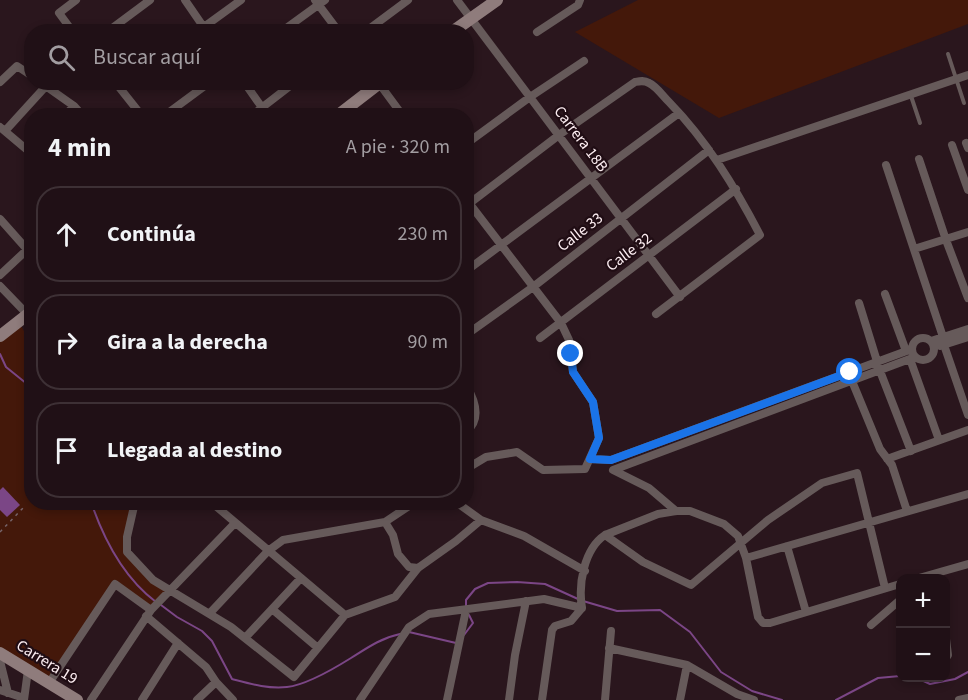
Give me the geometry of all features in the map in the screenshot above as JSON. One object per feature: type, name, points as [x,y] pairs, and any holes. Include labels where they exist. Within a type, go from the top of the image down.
[{"type":"main road","points":[[463,24],[496,0]]},
{"type":"main road","points":[[347,108],[370,90]]},
{"type":"main road","points":[[3,333],[24,317]]},
{"type":"main road","name":"Carrera 19","points":[[0,653],[76,700]]},
{"type":"street","points":[[68,24],[59,13],[76,0]]},
{"type":"street","points":[[118,24],[150,0]]},
{"type":"street","points":[[185,0],[199,24]]},
{"type":"street","points":[[211,24],[241,0]]},
{"type":"street","points":[[376,24],[408,0]]},
{"type":"street","name":"Carrera 18B","points":[[457,0],[680,297]]},
{"type":"street","points":[[537,32],[578,5],[580,0]]},
{"type":"street","points":[[291,24],[320,2],[334,24]]},
{"type":"street","points":[[474,138],[584,61]]},
{"type":"street","points":[[0,82],[17,66],[24,71]]},
{"type":"street","points":[[717,160],[968,75]]},
{"type":"street","points":[[474,199],[635,82],[650,83],[679,113],[717,160],[736,189],[760,235],[656,315]]},
{"type":"street","points":[[24,146],[3,129],[38,90]]},
{"type":"street","points":[[51,90],[74,106]]},
{"type":"street","points":[[124,90],[136,108]]},
{"type":"street","points":[[175,108],[199,90]]},
{"type":"street","points":[[250,90],[262,107],[284,90]]},
{"type":"street","points":[[384,90],[397,108]]},
{"type":"street","points":[[474,265],[679,113]]},
{"type":"street","points":[[952,145],[968,190]]},
{"type":"street","name":"Calle 33","points":[[474,329],[533,287],[709,150]]},
{"type":"street","points":[[919,159],[968,298]]},
{"type":"street","points":[[886,165],[968,416]]},
{"type":"street","name":"Calle 32","points":[[540,338],[736,189]]},
{"type":"street","points":[[474,211],[561,323],[568,340],[573,372],[593,402],[599,438],[585,469],[543,470],[518,452],[486,457],[474,464]]},
{"type":"street","points":[[0,219],[24,244]]},
{"type":"street","points":[[914,249],[968,232]]},
{"type":"street","points":[[0,275],[24,255]]},
{"type":"street","points":[[0,286],[24,308]]},
{"type":"street","points":[[885,294],[911,354],[939,440]]},
{"type":"street","points":[[859,303],[878,366],[911,451]]},
{"type":"street","points":[[932,345],[968,329]]},
{"type":"street","points":[[944,341],[968,337]]},
{"type":"street","points":[[911,354],[915,341],[923,338],[932,345]]},
{"type":"street","points":[[911,354],[921,360],[927,360],[932,355],[932,345]]},
{"type":"street","points":[[590,459],[611,460],[911,354]]},
{"type":"street","points":[[676,511],[649,488],[613,470],[852,381],[878,366]]},
{"type":"street","points":[[852,381],[880,449],[892,465],[907,511]]},
{"type":"street","points":[[474,398],[476,401],[474,422]]},
{"type":"street","points":[[887,459],[968,430]]},
{"type":"street","points":[[605,535],[643,562],[691,585],[768,520],[822,483],[857,472],[885,588]]},
{"type":"street","points":[[746,558],[968,494]]},
{"type":"street","points":[[133,510],[127,537],[127,552],[153,580],[210,613],[294,677],[345,615],[395,597],[418,568],[481,520]]},
{"type":"street","points":[[220,510],[345,615]]},
{"type":"street","points":[[210,613],[268,551],[283,540],[385,522],[403,510]]},
{"type":"street","points":[[467,510],[481,520],[524,536],[585,571]]},
{"type":"street","points":[[542,700],[552,630],[555,626],[571,621],[582,608],[580,595],[587,559],[598,540],[605,535],[658,514],[690,511],[724,524],[738,536],[746,558],[758,617],[762,622],[770,622],[896,585]]},
{"type":"street","points":[[385,522],[393,535],[398,554],[409,567],[418,568]]},
{"type":"street","points":[[91,700],[149,613],[235,523]]},
{"type":"street","points":[[787,546],[806,612]]},
{"type":"street","points":[[939,574],[968,564]]},
{"type":"street","points":[[245,638],[301,578]]},
{"type":"street","points":[[49,683],[115,584],[149,613],[178,644],[206,667],[233,700]]},
{"type":"street","points":[[360,700],[409,627],[429,614],[544,599],[582,608]]},
{"type":"street","points":[[509,700],[526,601]]},
{"type":"street","points":[[871,625],[896,603]]},
{"type":"street","points":[[272,609],[318,648]]},
{"type":"street","points":[[447,700],[466,610]]},
{"type":"street","points":[[605,700],[611,631]]},
{"type":"street","points":[[142,700],[178,644]]},
{"type":"street","points":[[609,648],[687,665],[737,694],[754,700]]},
{"type":"street","points":[[0,661],[4,692],[24,699],[28,670]]},
{"type":"street","points":[[680,700],[687,665]]},
{"type":"street","points":[[197,700],[216,682]]},
{"type":"street","points":[[959,700],[968,698]]},
{"type":"lane","points":[[948,54],[964,103]]},
{"type":"lane","points":[[910,95],[920,123]]},
{"type":"path","points":[[0,532],[23,508]]},
{"type":"shaded area","points":[[638,0],[968,0],[968,24],[719,118],[575,32]]},
{"type":"shaded area","points":[[19,322],[24,331],[24,510],[134,510],[127,552],[169,590],[151,610],[115,584],[49,683],[0,653],[0,336]]},
{"type":"shaded area","points":[[3,487],[20,505],[7,517],[0,510],[0,490]]},
{"type":"waterway","points":[[0,354],[6,367],[24,382]]},
{"type":"waterway","points":[[94,510],[116,557],[134,582],[156,602]]},
{"type":"waterway","points":[[466,607],[466,600],[475,589],[488,583],[545,584],[578,599]]},
{"type":"waterway","points":[[583,601],[617,611],[660,610],[690,632],[721,672],[752,691],[782,700]]},
{"type":"waterway","points":[[161,605],[202,631],[212,641],[232,679],[266,687],[295,686],[311,680],[380,641],[400,634]]},
{"type":"waterway","points":[[464,635],[473,623],[469,615]]},
{"type":"waterway","points":[[409,632],[456,643]]},
{"type":"waterway","points":[[950,680],[968,672]]},
{"type":"waterway","points":[[836,700],[878,678],[896,676]]},
{"type":"waterway","points":[[926,682],[930,684],[940,682]]},
{"type":"route","points":[[571,354],[573,372],[593,402],[599,438],[590,459],[611,460],[850,372]]}]
